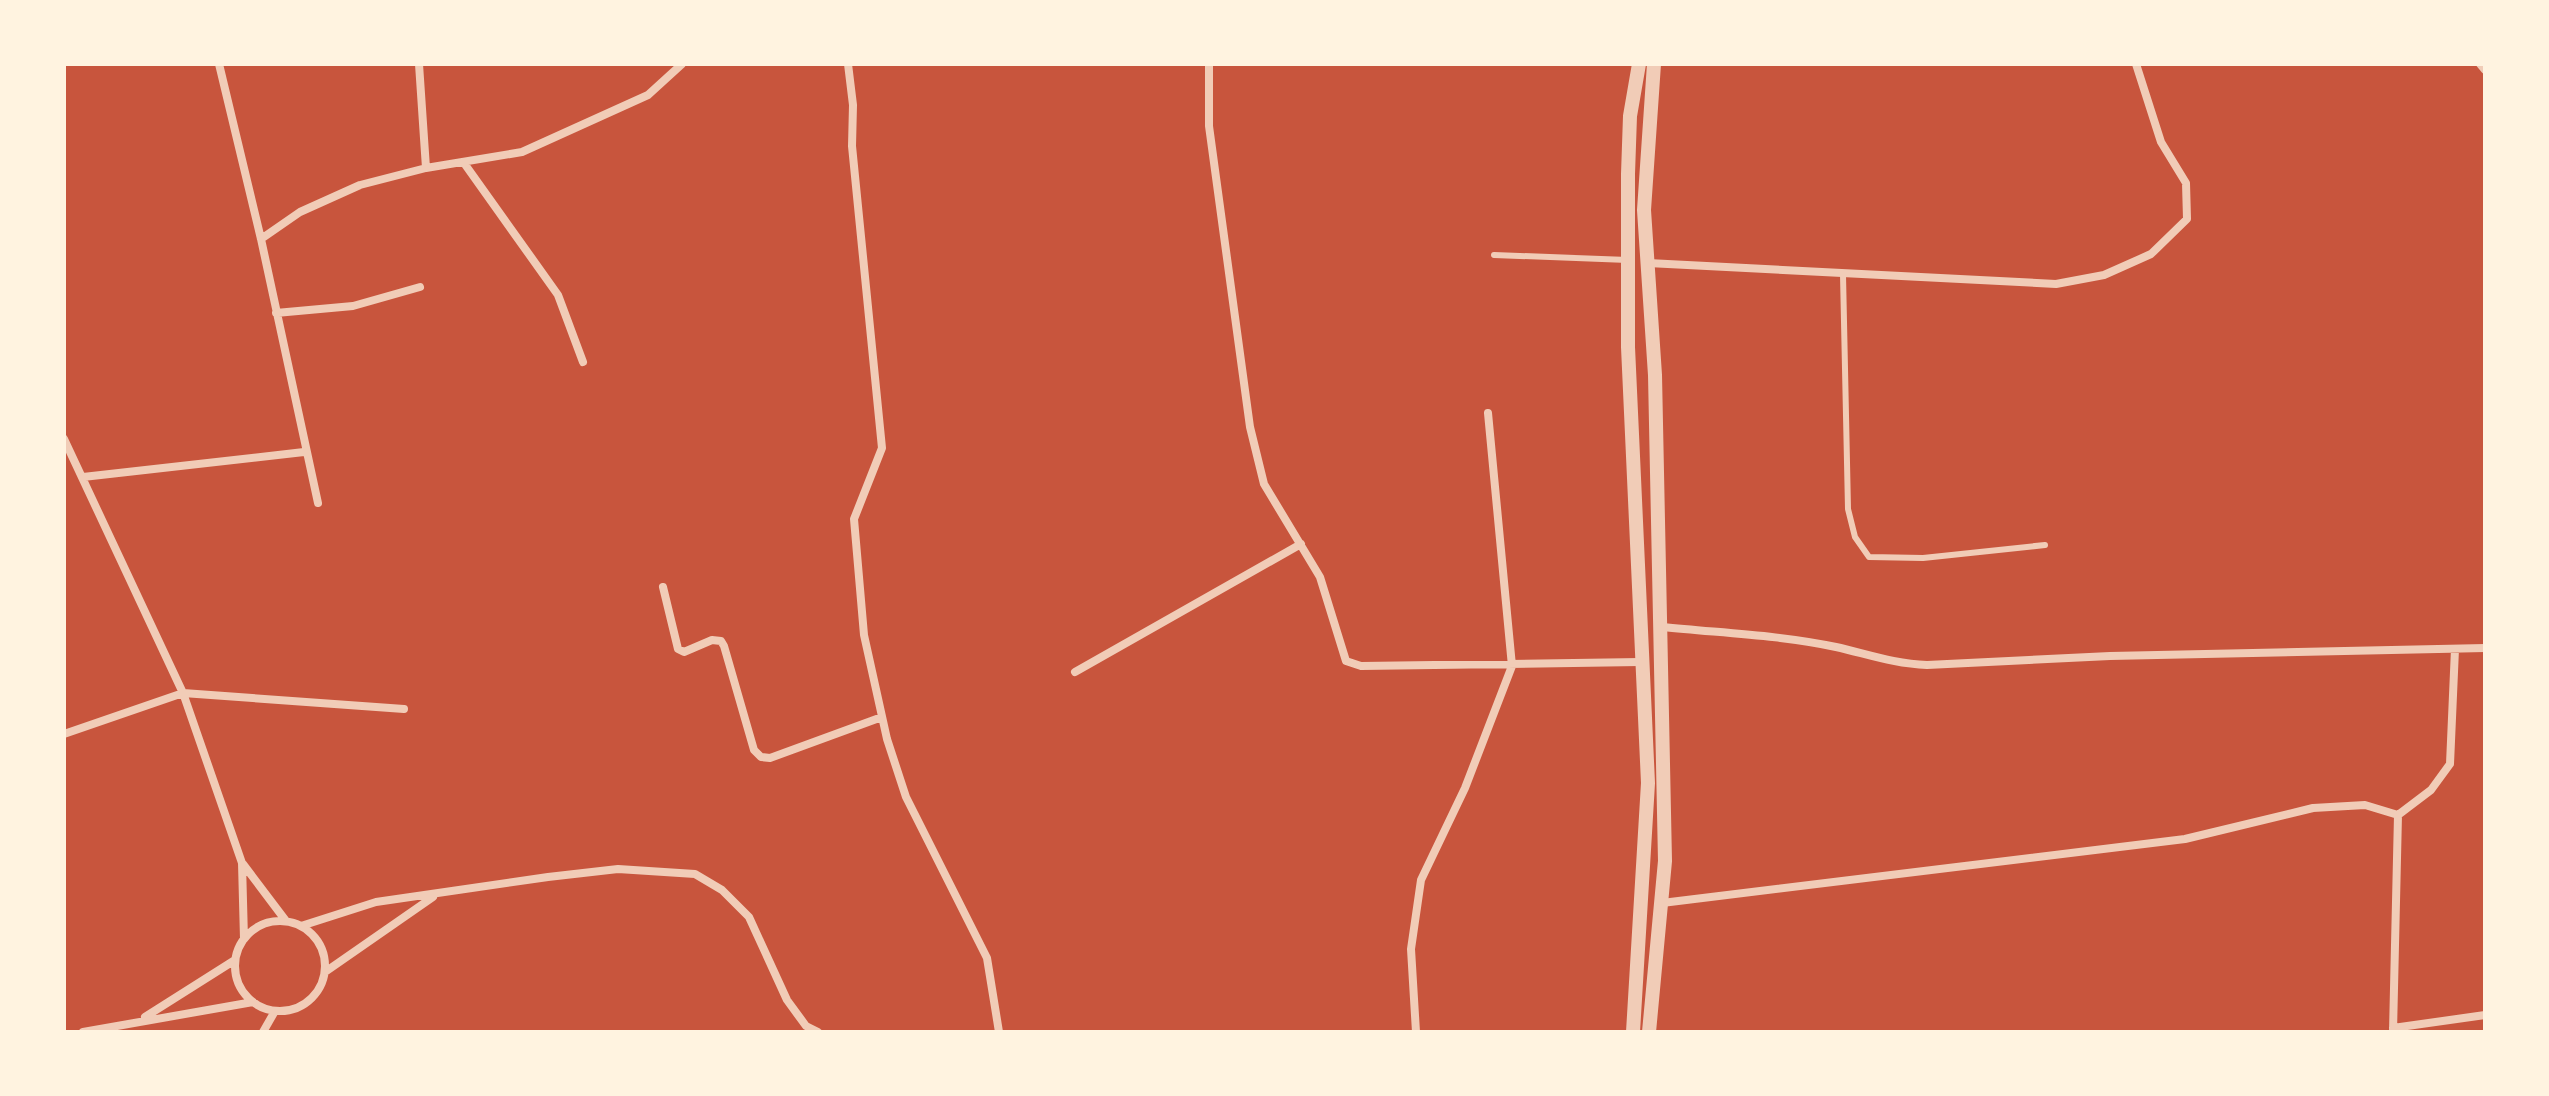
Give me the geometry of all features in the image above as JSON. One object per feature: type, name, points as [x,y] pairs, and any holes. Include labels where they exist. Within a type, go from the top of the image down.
[{"type":"street","points":[[219,64],[261,239],[304,452],[318,503]]},
{"type":"street","points":[[419,64],[426,168]]},
{"type":"street","points":[[261,239],[300,212],[360,185],[426,168],[522,152],[648,95],[682,64]]},
{"type":"street","points":[[848,64],[853,105],[852,146],[882,448],[854,519],[864,635],[882,717],[906,797],[987,958],[999,1032]]},
{"type":"street","points":[[1209,64],[1209,126],[1250,427],[1264,484],[1320,577],[1346,661],[1361,666],[1640,662]]},
{"type":"street","points":[[1633,1032],[1648,783],[1640,662],[1628,260],[1630,116],[1639,64]]},
{"type":"street","points":[[1649,1032],[1665,861],[1663,627],[1644,210],[1654,64]]},
{"type":"street","points":[[1648,263],[2056,284],[2104,275],[2151,254],[2187,219],[2186,183],[2161,142],[2136,64]]},
{"type":"street","points":[[2480,64],[2485,70]]},
{"type":"street","points":[[464,163],[558,295],[583,362]]},
{"type":"street","points":[[276,313],[353,306],[420,287]]},
{"type":"street","points":[[1416,1032],[1411,949],[1421,880],[1465,788],[1512,666],[1488,413]]},
{"type":"street","points":[[64,439],[183,693],[242,863],[244,939],[235,960],[239,983],[253,1002]]},
{"type":"street","points":[[83,477],[304,452]]},
{"type":"street","points":[[1075,672],[1301,544]]},
{"type":"street","points":[[663,587],[678,649],[684,652],[712,640],[721,641],[724,646],[754,750],[761,757],[770,758],[882,717]]},
{"type":"street","points":[[1663,627],[1799,642],[1899,664],[1927,665],[2110,656],[2485,648]]},
{"type":"street","points":[[2398,815],[2431,790],[2450,764],[2455,649]]},
{"type":"street","points":[[64,734],[183,693],[404,709]]},
{"type":"street","points":[[1662,903],[2185,839],[2313,808],[2365,805],[2398,815]]},
{"type":"street","points":[[2398,815],[2393,1030],[2485,1015]]},
{"type":"street","points":[[242,863],[286,921]]},
{"type":"street","points":[[301,926],[376,902],[618,869],[695,874],[722,890],[749,917],[787,1000],[806,1026],[818,1032]]},
{"type":"street","points":[[325,972],[438,894]]},
{"type":"street","points":[[83,1032],[141,1019],[253,1002],[275,1011],[298,1007],[316,993],[325,972],[322,949],[317,938],[301,926],[286,921],[263,924],[244,939]]},
{"type":"street","points":[[141,1019],[235,960]]},
{"type":"street","points":[[263,1032],[275,1011]]},
{"type":"lane","points":[[1494,255],[1628,260]]},
{"type":"lane","points":[[1843,275],[1848,509],[1855,537],[1869,557],[1923,558],[2045,545]]}]
